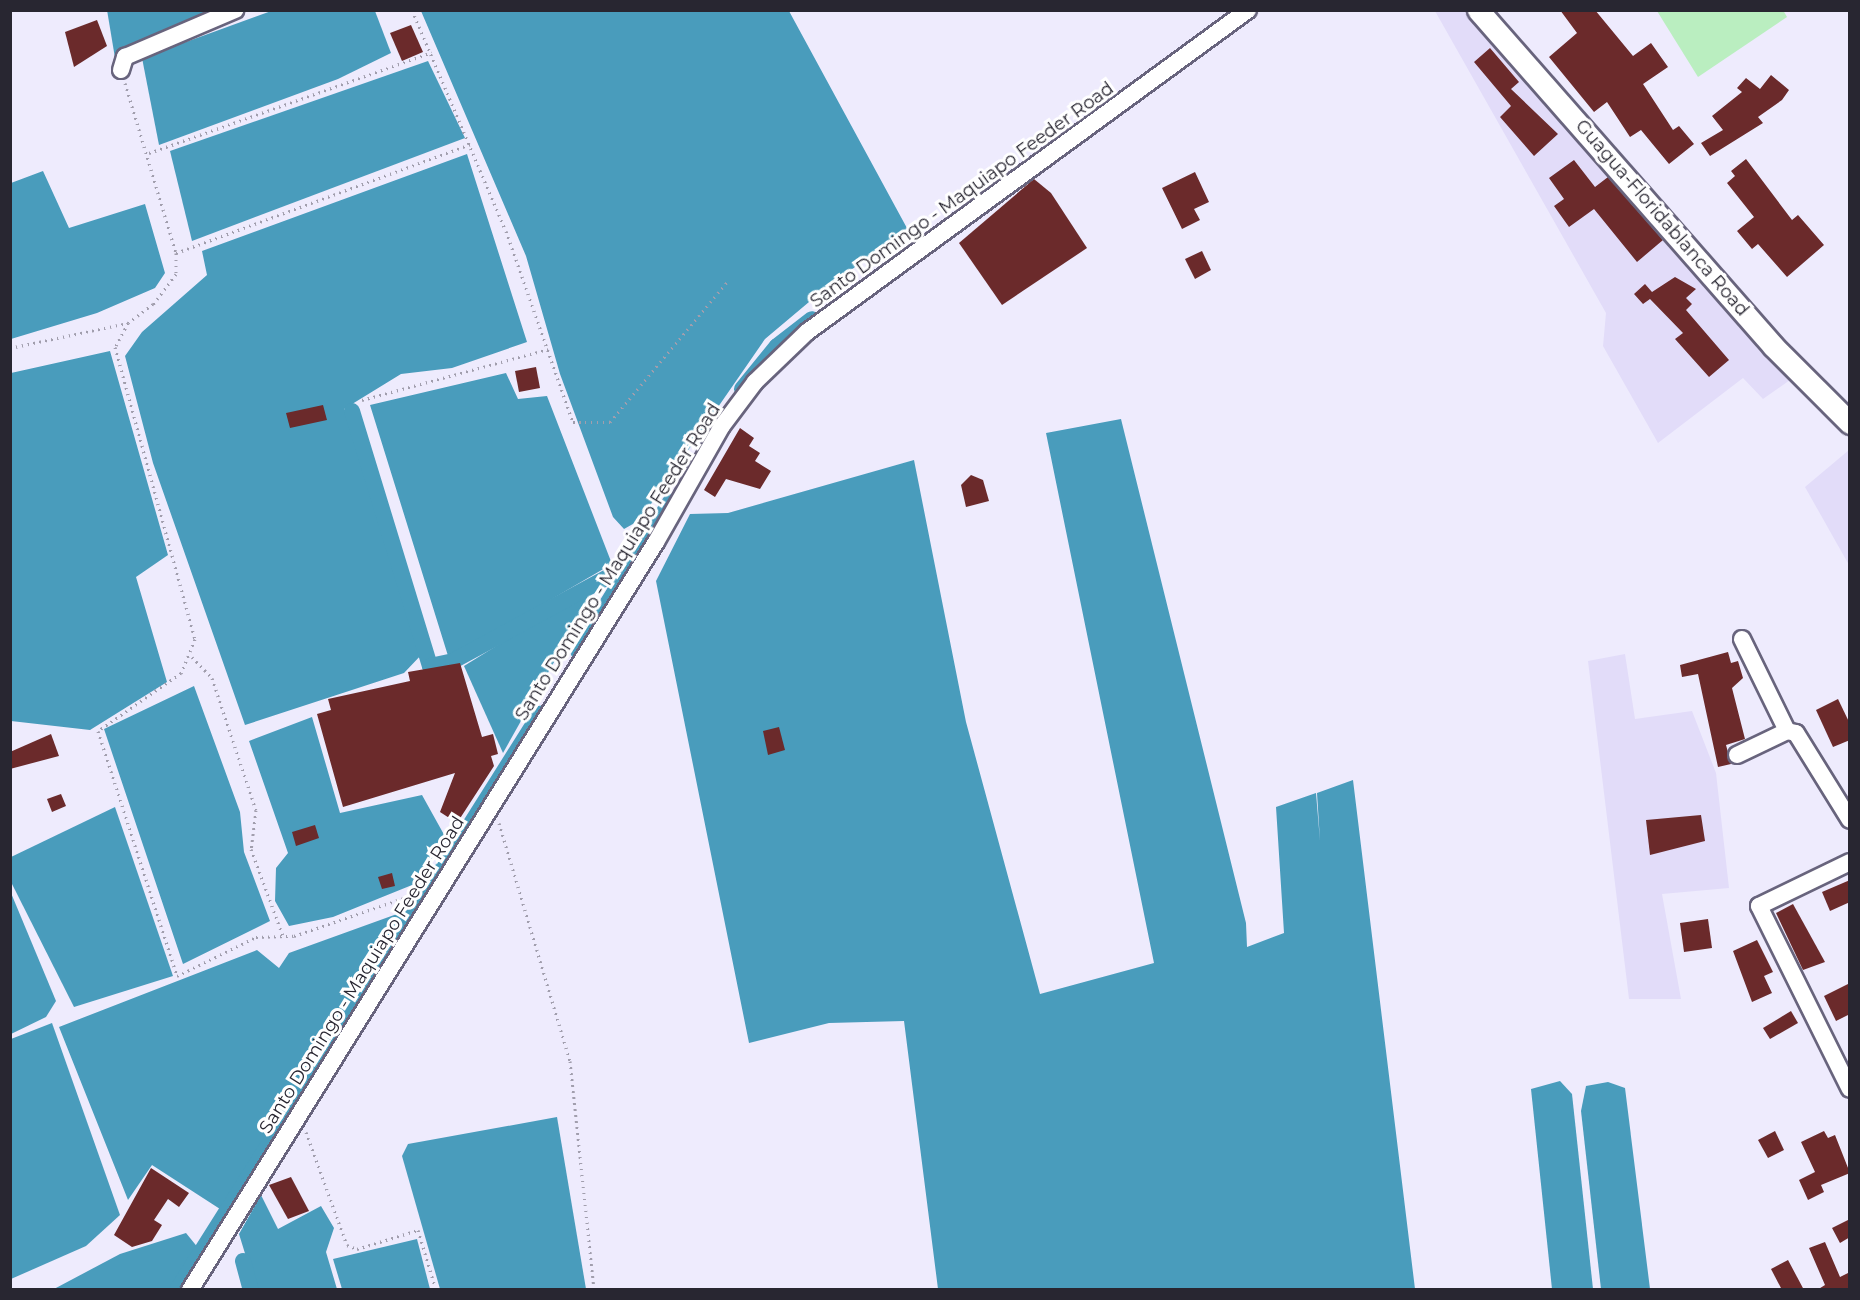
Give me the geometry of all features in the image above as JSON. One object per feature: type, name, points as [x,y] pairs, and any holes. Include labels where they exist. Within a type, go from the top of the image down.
[{"type":"main road","name":"Guagua-Floridablanca Road","points":[[1478,10],[1773,346],[1850,423]]},
{"type":"street","points":[[121,70],[125,57],[235,10]]},
{"type":"street","name":"Santo Domingo - Maquiapo Feeder Road","points":[[190,1290],[656,542],[722,426],[774,362],[839,308],[1248,10]]},
{"type":"street","points":[[1742,639],[1787,731]]},
{"type":"street","points":[[1737,755],[1787,731],[1796,733],[1850,820]]},
{"type":"street","points":[[1850,862],[1759,906],[1850,1089]]},
{"type":"path","points":[[412,10],[470,144],[573,422],[610,422],[728,280]]},
{"type":"path","points":[[148,153],[432,52]]},
{"type":"path","points":[[121,70],[148,153],[176,253],[176,274],[166,291],[128,322],[115,347],[195,622],[192,657],[169,684],[98,731],[177,976],[256,937],[283,936],[422,893]]},
{"type":"path","points":[[176,253],[470,144]]},
{"type":"path","points":[[10,348],[128,322]]},
{"type":"path","points":[[362,400],[548,350]]},
{"type":"path","points":[[192,657],[212,678],[256,810],[251,849],[283,936]]},
{"type":"path","points":[[490,806],[511,850],[570,1061],[594,1290]]},
{"type":"path","points":[[298,1117],[347,1245],[357,1249],[418,1230],[436,1290]]},
{"type":"shaded area","points":[[1435,11],[1464,11],[1790,380],[1763,399],[1743,378],[1658,443],[1603,346],[1606,313]]},
{"type":"shaded area","points":[[1849,450],[1849,565],[1805,487]]},
{"type":"shaded area","points":[[1625,654],[1635,719],[1692,711],[1716,773],[1729,888],[1662,894],[1681,999],[1629,999],[1588,661]]},
{"type":"green space","points":[[1783,10],[1787,17],[1698,77],[1657,11]]},
{"type":"water","points":[[107,10],[228,11],[115,58]]},
{"type":"water","points":[[274,10],[375,11],[391,53],[338,79],[159,145],[142,58]]},
{"type":"water","points":[[421,11],[789,11],[908,230],[828,286],[765,339],[640,520],[624,529],[613,517],[560,374],[526,256]]},
{"type":"water","points":[[428,61],[465,138],[192,241],[170,151]]},
{"type":"water","points":[[467,154],[527,342],[452,368],[401,374],[344,409],[423,653],[404,673],[245,725],[153,463],[125,356],[142,332],[207,275],[202,251]]},
{"type":"water","points":[[43,171],[69,228],[145,204],[165,273],[155,288],[97,313],[11,339],[11,183]]},
{"type":"water","points":[[110,351],[168,555],[136,577],[167,682],[90,730],[11,721],[11,373]]},
{"type":"water","points":[[506,373],[518,399],[547,396],[612,564],[449,659],[370,405]]},
{"type":"water","points":[[1121,419],[1246,923],[1247,947],[1284,933],[1276,807],[1316,793],[1320,841],[1317,793],[1353,780],[1415,1289],[938,1289],[904,1021],[829,1023],[749,1043],[656,581],[690,514],[728,513],[914,460],[966,722],[1040,994],[1154,963],[1046,433]]},
{"type":"water","points":[[599,582],[503,753],[464,666]]},
{"type":"water","points":[[194,686],[240,812],[244,852],[270,921],[183,964],[104,729]]},
{"type":"water","points":[[312,717],[340,813],[422,795],[447,840],[417,883],[333,917],[289,926],[275,901],[276,868],[288,853],[249,741]]},
{"type":"water","points":[[115,807],[173,976],[74,1007],[11,882],[11,857]]},
{"type":"water","points":[[11,893],[56,1001],[46,1017],[11,1034]]},
{"type":"water","points":[[408,910],[220,1209],[152,1165],[128,1200],[59,1027],[257,950],[279,968],[289,953]]},
{"type":"water","points":[[52,1023],[120,1215],[86,1246],[11,1279],[11,1039]]},
{"type":"water","points":[[1560,1081],[1572,1094],[1593,1289],[1552,1289],[1531,1089]]},
{"type":"water","points":[[1608,1082],[1625,1088],[1650,1289],[1601,1289],[1581,1111],[1586,1086]]},
{"type":"water","points":[[557,1117],[586,1289],[440,1289],[402,1156],[408,1144]]},
{"type":"water","points":[[261,1195],[278,1229],[321,1206],[334,1228],[326,1252],[337,1289],[256,1289],[239,1234]]},
{"type":"water","points":[[186,1233],[199,1249],[172,1289],[54,1289],[120,1254]]},
{"type":"water","points":[[417,1239],[430,1289],[342,1289],[333,1259]]},
{"type":"building","points":[[1560,10],[1595,10],[1633,56],[1651,43],[1668,67],[1643,84],[1673,130],[1679,126],[1694,144],[1669,164],[1641,130],[1630,137],[1607,102],[1594,112],[1549,57],[1577,33]]},
{"type":"building","points":[[97,20],[107,46],[74,67],[65,32]]},
{"type":"building","points":[[411,25],[423,52],[402,61],[390,33]]},
{"type":"building","points":[[1490,48],[1519,82],[1511,89],[1558,134],[1534,156],[1500,117],[1511,106],[1474,62]]},
{"type":"building","points":[[1771,75],[1789,90],[1782,100],[1758,117],[1763,123],[1710,156],[1701,143],[1723,130],[1712,116],[1742,92],[1737,88],[1746,78],[1760,89]]},
{"type":"building","points":[[1746,159],[1792,220],[1798,215],[1824,245],[1787,277],[1758,244],[1752,249],[1737,231],[1754,217],[1727,183],[1735,176],[1731,171]]},
{"type":"building","points":[[1574,160],[1595,187],[1608,177],[1663,240],[1637,262],[1594,209],[1569,227],[1554,206],[1564,199],[1549,178]]},
{"type":"building","points":[[1195,172],[1209,202],[1194,209],[1200,220],[1182,229],[1162,188]]},
{"type":"building","points":[[1034,179],[1051,193],[1087,248],[1002,305],[959,243]]},
{"type":"building","points":[[1202,251],[1211,270],[1195,279],[1185,259]]},
{"type":"building","points":[[1675,277],[1696,289],[1686,298],[1692,304],[1686,310],[1729,360],[1709,377],[1675,339],[1683,333],[1650,299],[1643,304],[1634,294],[1645,284],[1652,292]]},
{"type":"building","points":[[536,367],[540,388],[519,392],[515,371]]},
{"type":"building","points":[[323,405],[327,420],[290,428],[286,413]]},
{"type":"building","points":[[740,428],[754,438],[749,446],[760,453],[755,461],[771,471],[760,489],[726,479],[715,497],[704,490]]},
{"type":"building","points":[[971,475],[983,480],[989,501],[966,507],[961,485]]},
{"type":"building","points":[[1728,652],[1731,663],[1738,661],[1743,678],[1732,688],[1745,739],[1726,745],[1731,764],[1718,767],[1698,674],[1682,677],[1680,665]]},
{"type":"building","points":[[460,663],[482,737],[493,734],[498,754],[491,756],[494,766],[457,823],[440,812],[455,773],[343,807],[317,714],[331,710],[328,699],[410,681],[408,672]]},
{"type":"building","points":[[1838,699],[1850,724],[1850,740],[1833,747],[1816,710]]},
{"type":"building","points":[[779,727],[785,750],[768,755],[763,731]]},
{"type":"building","points":[[51,734],[59,756],[10,769],[10,752]]},
{"type":"building","points":[[61,794],[66,806],[52,812],[47,799]]},
{"type":"building","points":[[1701,815],[1705,841],[1650,855],[1646,820]]},
{"type":"building","points":[[315,825],[319,838],[296,846],[292,832]]},
{"type":"building","points":[[392,873],[395,886],[382,889],[378,877]]},
{"type":"building","points":[[1850,880],[1850,902],[1830,911],[1822,892]]},
{"type":"building","points":[[1793,904],[1825,962],[1803,970],[1776,913]]},
{"type":"building","points":[[1708,919],[1712,948],[1684,952],[1680,923]]},
{"type":"building","points":[[1757,940],[1773,972],[1764,976],[1772,993],[1752,1002],[1733,951]]},
{"type":"building","points":[[1850,983],[1850,1014],[1836,1021],[1824,996]]},
{"type":"building","points":[[1791,1011],[1798,1023],[1770,1039],[1763,1028]]},
{"type":"building","points":[[1775,1131],[1784,1150],[1768,1158],[1758,1140]]},
{"type":"building","points":[[1824,1131],[1828,1138],[1835,1135],[1850,1173],[1821,1185],[1824,1192],[1808,1200],[1799,1180],[1815,1172],[1801,1142]]},
{"type":"building","points":[[151,1168],[189,1193],[179,1207],[168,1199],[154,1220],[162,1225],[152,1241],[132,1247],[114,1235]]},
{"type":"building","points":[[291,1177],[309,1211],[288,1219],[269,1185]]},
{"type":"building","points":[[1850,1219],[1850,1237],[1840,1243],[1832,1228]]},
{"type":"building","points":[[1825,1242],[1840,1277],[1850,1272],[1850,1290],[1817,1290],[1825,1285],[1809,1248]]},
{"type":"building","points":[[1788,1260],[1804,1290],[1782,1290],[1771,1269]]},
{"type":"waterway","points":[[742,389],[777,346],[812,319]]},
{"type":"waterway","points":[[352,411],[430,666],[453,661],[632,564]]},
{"type":"waterway","points":[[578,651],[670,502]]},
{"type":"waterway","points":[[177,1290],[540,714]]},
{"type":"waterway","points":[[243,1261],[251,1290]]}]
